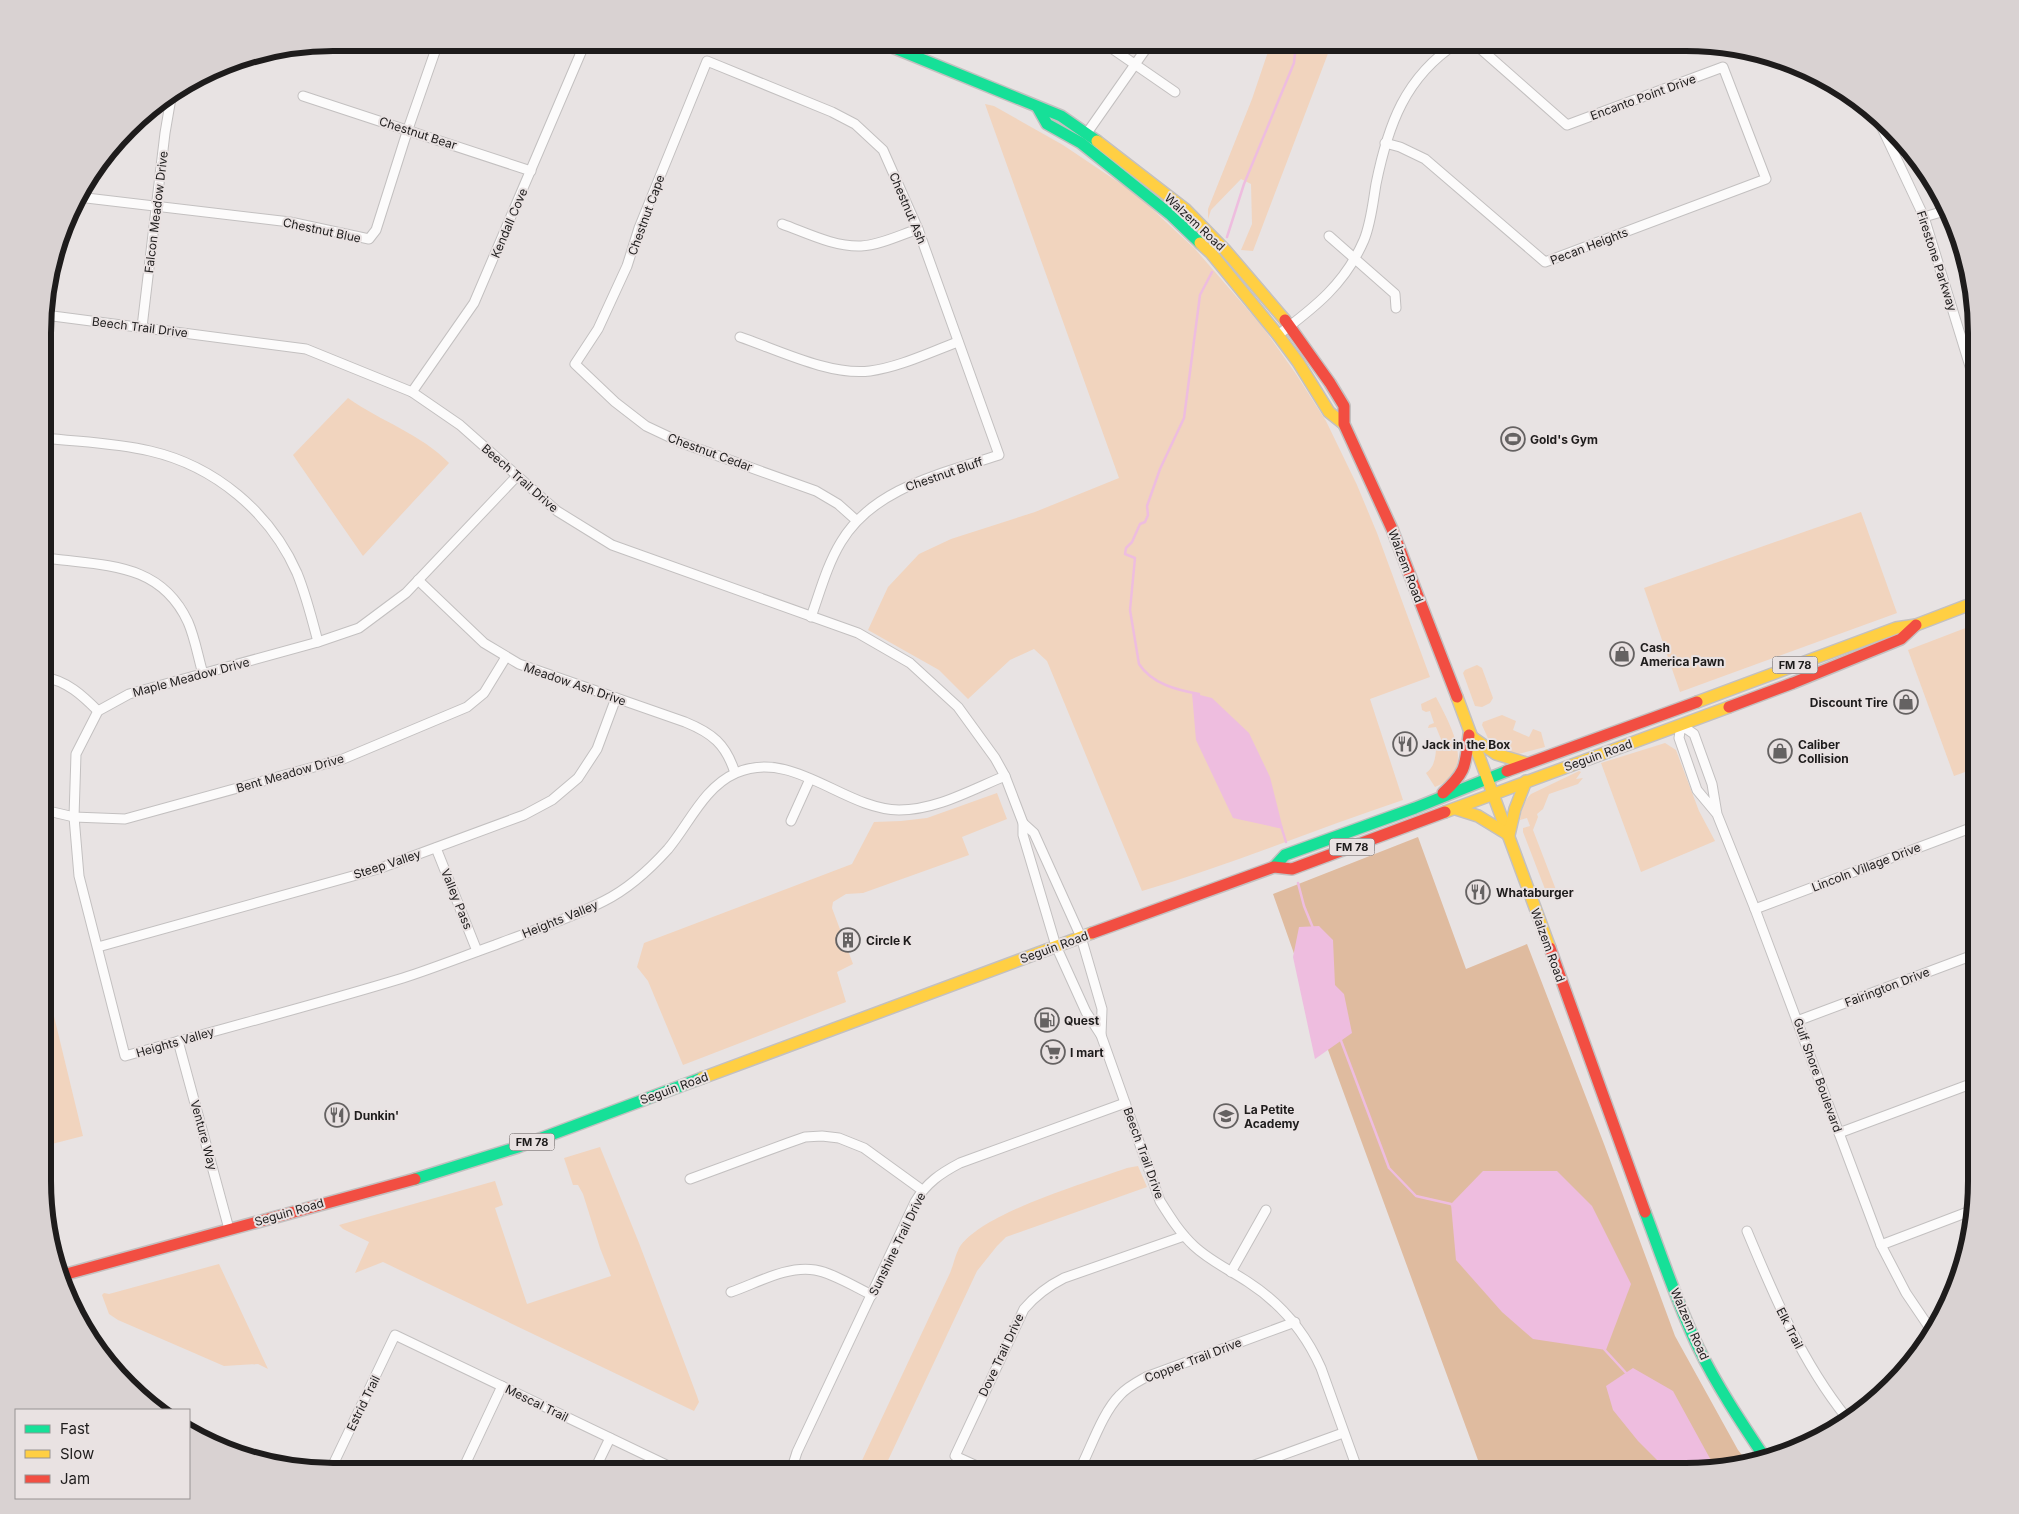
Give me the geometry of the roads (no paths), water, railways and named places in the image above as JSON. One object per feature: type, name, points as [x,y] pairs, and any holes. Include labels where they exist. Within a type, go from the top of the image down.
[{"type":"main road","name":"Walzem Road","points":[[901,51],[1061,116],[1087,133],[1185,210],[1226,251],[1290,326],[1330,383],[1344,406],[1344,424],[1392,529],[1698,1347],[1728,1403],[1761,1452]]},
{"type":"main road","name":"Walzem Road","points":[[1038,108],[1048,124],[1087,148],[1184,228],[1211,253],[1278,335],[1298,362],[1329,412],[1344,424]]},
{"type":"main road","name":"Seguin Road","points":[[67,1274],[436,1173],[518,1147],[953,983],[1274,867],[1286,855],[1435,800],[1527,763],[1639,724],[1896,628],[1916,625],[1968,605]]},
{"type":"main road","name":"Seguin Road","points":[[1274,867],[1292,870],[1526,781],[1793,683],[1901,639],[1916,625]]},
{"type":"main road","points":[[1639,724],[1658,722],[1681,725],[1684,718],[1710,697]]},
{"type":"main road","points":[[1469,735],[1489,752],[1500,758],[1527,763]]},
{"type":"main road","points":[[1435,800],[1456,782],[1461,775],[1465,765],[1469,735]]},
{"type":"main road","points":[[1456,809],[1478,816],[1508,835],[1515,809],[1526,781]]},
{"type":"street","name":"Chestnut Blue","points":[[156,206],[290,222],[369,240],[376,230],[435,51]]},
{"type":"street","name":"Kendall Cove","points":[[412,392],[474,303],[582,51]]},
{"type":"street","points":[[1115,51],[1175,92]]},
{"type":"street","points":[[1087,133],[1145,51]]},
{"type":"street","points":[[1278,335],[1319,304],[1355,257],[1368,228],[1385,143],[1398,110],[1411,87],[1427,68],[1447,51]]},
{"type":"street","name":"Encanto Point Drive","points":[[1483,51],[1567,125],[1723,67],[1766,179]]},
{"type":"street","name":"Chestnut Ash","points":[[707,61],[832,112],[855,124],[883,150],[918,229],[999,455]]},
{"type":"street","name":"Chestnut Cape","points":[[575,364],[598,328],[627,266],[639,228],[707,61]]},
{"type":"street","name":"Chestnut Bear","points":[[304,96],[531,171]]},
{"type":"street","name":"Falcon Meadow Drive","points":[[142,327],[170,104]]},
{"type":"street","name":"Firestone Parkway","points":[[1883,132],[1924,217],[1968,360]]},
{"type":"street","name":"Pecan Heights","points":[[1385,143],[1400,146],[1425,159],[1544,262],[1766,179]]},
{"type":"street","points":[[86,198],[156,206]]},
{"type":"street","points":[[1924,217],[1940,212]]},
{"type":"street","points":[[782,224],[848,246],[863,246],[882,242],[918,229]]},
{"type":"street","points":[[1329,236],[1395,294],[1396,308]]},
{"type":"street","name":"Beech Trail Drive","points":[[52,316],[306,349],[412,392],[460,425],[557,511],[612,545],[858,633],[910,664],[958,707],[995,758],[1005,776],[1023,823],[1022,835],[1056,946],[1086,1012],[1101,1035],[1160,1201],[1184,1236],[1206,1256],[1265,1294],[1294,1322],[1313,1352],[1355,1463]]},
{"type":"street","points":[[740,336],[829,368],[850,371],[882,368],[958,342]]},
{"type":"street","name":"Chestnut Cedar","points":[[575,364],[615,402],[646,426],[682,442],[816,491],[838,504],[857,520]]},
{"type":"street","points":[[51,439],[150,451],[192,465],[230,488],[262,518],[288,554],[303,591],[318,642]]},
{"type":"street","name":"Chestnut Bluff","points":[[811,617],[834,556],[857,520],[902,488],[999,455]]},
{"type":"street","name":"Maple Meadow Drive","points":[[98,711],[129,694],[318,642],[359,628],[406,593],[517,476]]},
{"type":"street","points":[[54,560],[126,569],[144,576],[160,586],[180,607],[189,624],[203,674]]},
{"type":"street","name":"Meadow Ash Drive","points":[[418,580],[484,643],[506,657],[546,674],[684,722],[710,734],[724,748],[735,773]]},
{"type":"street","name":"Bent Meadow Drive","points":[[51,812],[74,817],[125,819],[343,759],[467,707],[484,693],[506,657]]},
{"type":"street","points":[[51,678],[74,688],[98,711],[76,754],[74,817],[80,876],[98,947]]},
{"type":"street","name":"Steep Valley","points":[[98,947],[378,869],[524,815],[542,806],[578,778],[593,756],[616,698]]},
{"type":"street","name":"Gulf Shore Boulevard","points":[[1717,814],[1697,790],[1679,739],[1681,725],[1694,734],[1712,784],[1717,814],[1756,909],[1881,1245],[1906,1293],[1928,1325]]},
{"type":"street","name":"Heights Valley","points":[[98,947],[125,1056],[402,978],[578,914],[619,892],[638,877],[668,849],[710,792],[735,773],[753,769],[772,768],[793,772],[863,804],[882,809],[899,810],[928,807],[1005,776]]},
{"type":"street","points":[[791,821],[810,779]]},
{"type":"street","name":"Beech Trail Drive","points":[[1023,823],[1034,833],[1081,937],[1102,1009],[1101,1035]]},
{"type":"street","name":"Lincoln Village Drive","points":[[1756,909],[1968,829]]},
{"type":"street","name":"Valley Pass","points":[[436,848],[477,951]]},
{"type":"street","name":"Fairington Drive","points":[[1797,1021],[1968,957]]},
{"type":"street","name":"Venture Way","points":[[178,1041],[230,1229]]},
{"type":"street","points":[[1839,1133],[1968,1085]]},
{"type":"street","name":"Sunshine Trail Drive","points":[[794,1463],[797,1452],[922,1190],[944,1171],[960,1163],[1125,1103]]},
{"type":"street","points":[[690,1179],[788,1143],[822,1136],[840,1138],[864,1148],[922,1190]]},
{"type":"street","points":[[1231,1272],[1266,1210]]},
{"type":"street","points":[[1881,1245],[1965,1213]]},
{"type":"street","name":"Elk Trail","points":[[1747,1231],[1787,1323],[1819,1378],[1844,1414]]},
{"type":"street","name":"Dove Trail Drive","points":[[970,1463],[955,1456],[1019,1316],[1035,1296],[1064,1278],[1184,1236]]},
{"type":"street","points":[[731,1292],[801,1268],[821,1271],[872,1295]]},
{"type":"street","name":"Copper Trail Drive","points":[[1083,1463],[1110,1407],[1132,1385],[1146,1377],[1294,1322]]},
{"type":"street","name":"Mescal Trail","points":[[395,1335],[662,1463]]},
{"type":"street","name":"Estrid Trail","points":[[334,1463],[395,1335]]},
{"type":"street","points":[[466,1463],[502,1386]]},
{"type":"street","points":[[1260,1463],[1344,1433]]},
{"type":"street","points":[[598,1463],[610,1438]]},
{"type":"waterway","points":[[1227,237],[1244,184],[1294,63],[1295,51]]},
{"type":"waterway","points":[[1199,694],[1166,685],[1151,677],[1139,664],[1130,610],[1135,558],[1125,554],[1126,548],[1132,542],[1140,524],[1145,522],[1148,515],[1147,506],[1160,469],[1184,418],[1200,295],[1212,272]]},
{"type":"waterway","points":[[1281,826],[1286,842]]},
{"type":"waterway","points":[[1298,883],[1304,906],[1313,928]]},
{"type":"waterway","points":[[1340,1038],[1389,1168],[1416,1196],[1453,1206]]},
{"type":"waterway","points":[[1604,1349],[1627,1374]]},
{"type":"place","name":"Gold's Gym","points":[[1513,439]]},
{"type":"place","name":"Cash America Pawn","points":[[1622,654]]},
{"type":"place","name":"Discount Tire","points":[[1906,702]]},
{"type":"place","name":"Jack in the Box","points":[[1405,744]]},
{"type":"place","name":"Caliber Collision","points":[[1780,751]]},
{"type":"place","name":"Whataburger","points":[[1478,892]]},
{"type":"place","name":"Circle K","points":[[848,940]]},
{"type":"place","name":"Quest","points":[[1047,1020]]},
{"type":"place","name":"I mart","points":[[1053,1052]]},
{"type":"place","name":"Dunkin'","points":[[337,1115]]},
{"type":"place","name":"La Petite Academy","points":[[1226,1116]]}]
